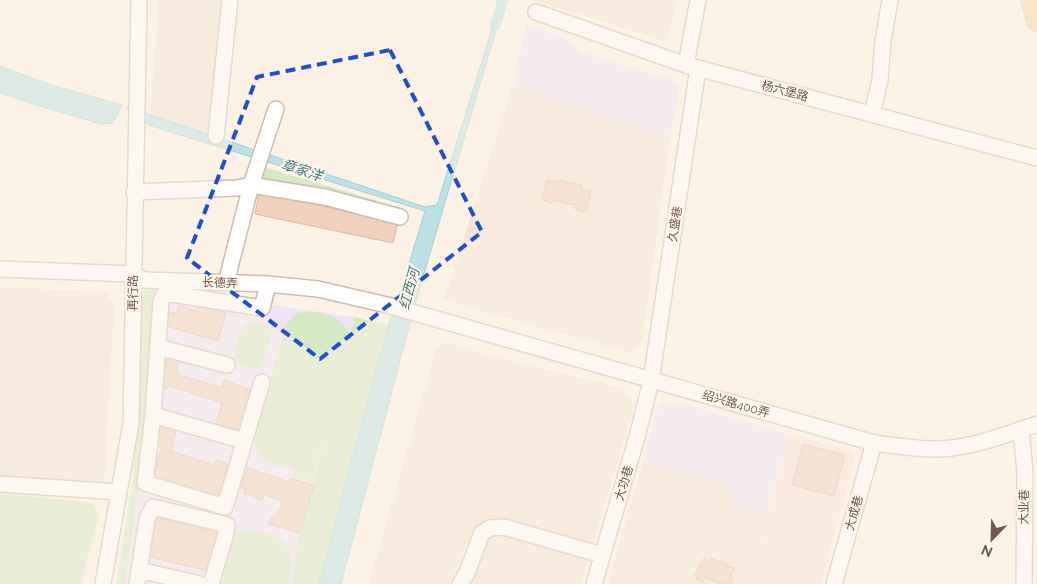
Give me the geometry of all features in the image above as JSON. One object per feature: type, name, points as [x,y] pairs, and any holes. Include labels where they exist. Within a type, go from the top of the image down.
[{"type":"main road","points":[[1031,0],[1037,21]]},
{"type":"street","name":"再行路","points":[[103,584],[131,423],[139,0]]},
{"type":"street","points":[[216,136],[230,0]]},
{"type":"street","name":"久盛巷","points":[[651,381],[692,66],[698,0]]},
{"type":"street","points":[[872,114],[880,80],[883,41],[890,0]]},
{"type":"street","name":"杨六堡路","points":[[536,12],[692,66],[1037,158]]},
{"type":"street","points":[[226,283],[251,185],[276,109]]},
{"type":"street","points":[[134,192],[237,188],[251,185],[325,197],[400,217]]},
{"type":"street","name":"长德弄","points":[[0,269],[133,274],[144,280],[268,284],[318,289],[437,319]]},
{"type":"street","points":[[262,382],[225,507],[145,483],[153,415],[161,302],[165,294],[262,308],[268,284]]},
{"type":"street","name":"绍兴路400弄","points":[[437,319],[874,443],[913,448],[951,448],[985,441],[1037,424]]},
{"type":"street","points":[[158,347],[227,366]]},
{"type":"street","name":"大功巷","points":[[594,584],[637,437],[651,381]]},
{"type":"street","points":[[153,415],[244,441]]},
{"type":"street","name":"大业巷","points":[[1021,429],[1031,472],[1024,584]]},
{"type":"street","name":"大成巷","points":[[834,584],[874,443]]},
{"type":"street","points":[[0,484],[118,492]]},
{"type":"street","points":[[200,584],[138,577],[147,518],[153,507],[227,525],[212,584]]},
{"type":"street","points":[[460,584],[467,573],[482,533],[490,528],[504,527],[602,555]]},
{"type":"highlighted area","points":[[390,50],[482,232],[320,359],[187,258],[257,77]]},
{"type":"shaded area","points":[[159,0],[236,0],[221,139],[150,120]]},
{"type":"shaded area","points":[[533,0],[678,0],[666,41]]},
{"type":"shaded area","points":[[527,24],[565,39],[584,53],[670,79],[677,88],[678,98],[670,138],[513,85]]},
{"type":"shaded area","points":[[513,85],[670,138],[642,340],[638,349],[628,352],[444,300]]},
{"type":"shaded area","points":[[0,287],[105,292],[114,305],[104,483],[0,476]]},
{"type":"shaded area","points":[[155,288],[354,317],[297,546],[292,584],[125,584],[138,492]]},
{"type":"shaded area","points":[[445,343],[626,390],[631,397],[633,410],[581,584],[369,584],[436,349]]},
{"type":"shaded area","points":[[672,401],[789,434],[767,514],[730,504],[735,486],[643,461],[657,409],[662,402]]},
{"type":"shaded area","points":[[789,434],[851,451],[854,458],[852,469],[821,584],[749,584]]},
{"type":"shaded area","points":[[643,461],[735,486],[730,504],[767,514],[749,584],[608,584]]},
{"type":"green space","points":[[264,167],[405,209],[403,214],[261,179]]},
{"type":"green space","points":[[145,287],[155,288],[138,492],[125,584],[116,584],[133,479]]},
{"type":"green space","points":[[308,311],[332,316],[350,334],[354,317],[388,325],[319,584],[292,584],[297,546],[323,440],[310,482],[292,477],[294,466],[276,466],[265,460],[257,451],[254,432],[287,323],[295,314]]},
{"type":"green space","points":[[248,321],[268,326],[272,333],[261,367],[253,370],[244,367],[236,361],[235,356],[238,340]]},
{"type":"green space","points":[[0,493],[93,503],[99,514],[81,584],[0,584]]},
{"type":"green space","points":[[248,530],[272,535],[286,544],[290,551],[291,560],[288,584],[218,584],[228,543],[236,534]]},
{"type":"water","name":"章家洋","points":[[502,10],[415,304],[341,584],[319,584],[388,326],[398,300],[425,211],[161,129],[133,119],[127,107],[425,207],[437,205],[497,13]]},
{"type":"water","points":[[0,66],[51,85],[122,105],[113,123],[101,124],[36,105],[0,93]]},
{"type":"building","points":[[547,180],[557,182],[558,180],[582,185],[581,189],[591,191],[586,212],[575,209],[576,205],[553,200],[552,203],[542,200]]},
{"type":"building","points":[[259,193],[398,222],[393,243],[255,214]]},
{"type":"building","points":[[198,305],[226,313],[218,341],[166,326],[170,312],[177,314],[179,306],[196,311]]},
{"type":"building","points":[[169,355],[180,358],[176,367],[179,375],[222,388],[224,380],[250,390],[237,430],[216,424],[222,403],[168,385],[166,390],[158,387]]},
{"type":"building","points":[[162,422],[177,426],[171,451],[214,465],[216,460],[228,464],[217,498],[153,479],[161,448],[156,446]]},
{"type":"building","points":[[803,444],[845,455],[834,496],[792,485]]},
{"type":"building","points":[[247,468],[289,482],[290,478],[314,486],[299,533],[269,524],[271,517],[276,518],[282,501],[264,495],[262,500],[244,494],[246,489],[241,488]]},
{"type":"building","points":[[154,517],[217,533],[208,571],[146,556]]},
{"type":"building","points":[[710,558],[734,568],[731,584],[723,584],[704,578],[703,582],[697,580],[695,575],[703,559],[709,561]]},
{"type":"waterway","name":"红西河","points":[[495,26],[503,0]]}]
